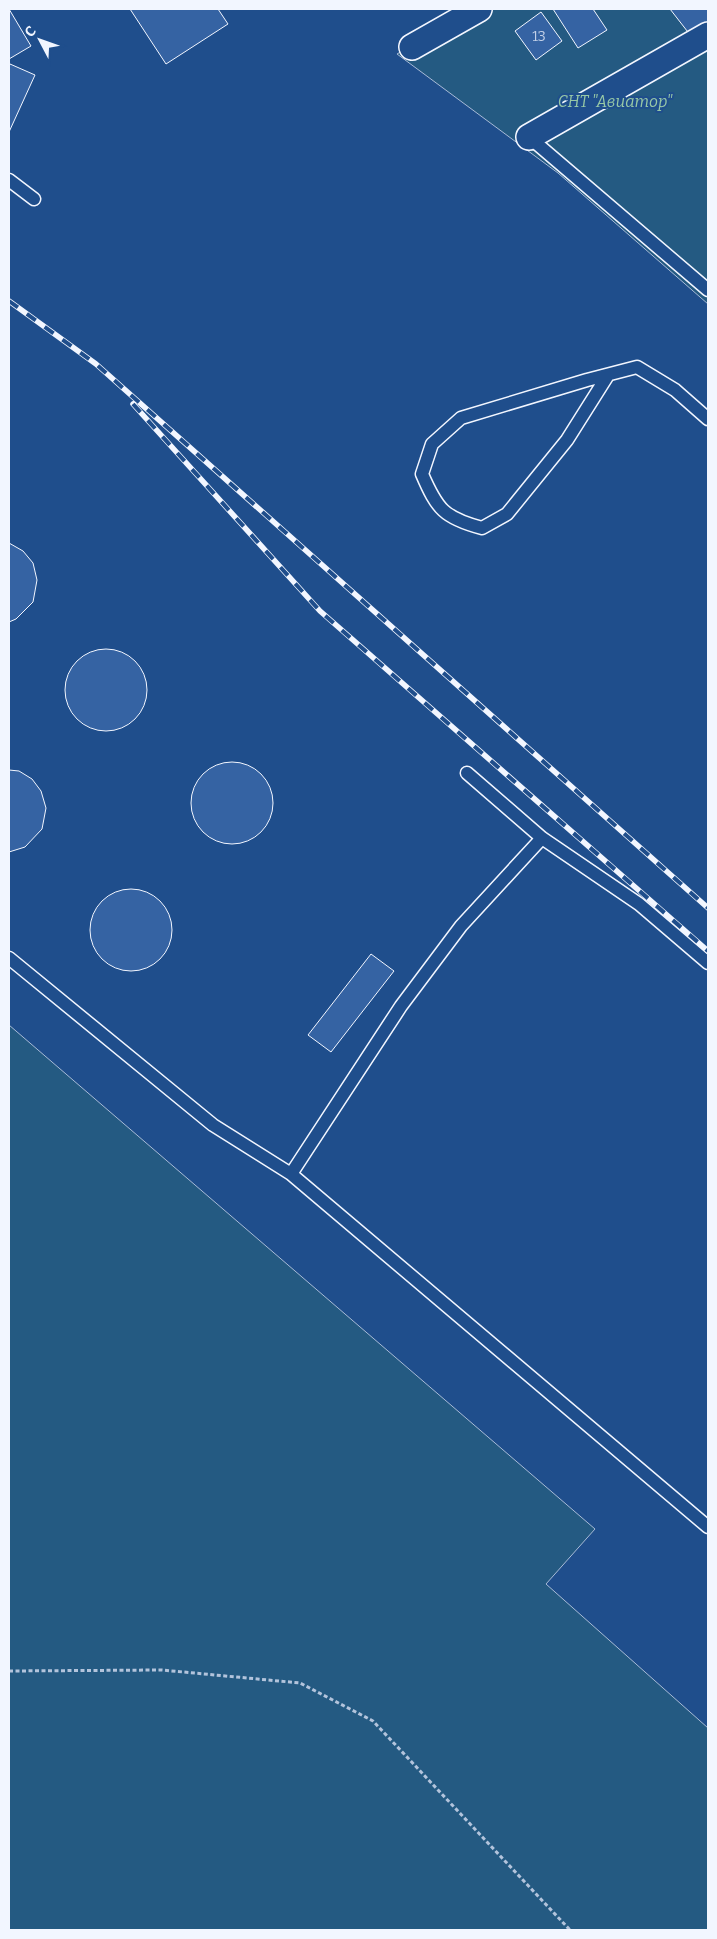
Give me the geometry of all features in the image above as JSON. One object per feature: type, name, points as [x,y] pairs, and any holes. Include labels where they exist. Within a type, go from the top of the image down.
[{"type":"street","points":[[412,47],[479,9]]},
{"type":"street","points":[[529,136],[708,36]]},
{"type":"lane","points":[[529,136],[708,290]]},
{"type":"lane","points":[[9,180],[34,199]]},
{"type":"lane","points":[[608,375],[566,440],[507,514],[482,528],[456,522],[433,502],[422,474],[432,444],[461,418],[608,375],[637,368],[675,390],[708,419]]},
{"type":"lane","points":[[467,773],[542,838],[639,904],[708,963]]},
{"type":"lane","points":[[291,1174],[401,1006],[461,926],[542,838]]},
{"type":"lane","points":[[9,958],[213,1125],[291,1174],[706,1521]]},
{"type":"path","points":[[9,1671],[162,1670],[300,1683],[374,1722],[570,1930]]},
{"type":"green space","name":"СНТ \"Авиатор\"","points":[[474,9],[708,9],[708,304],[558,173],[397,54]]},
{"type":"green space","points":[[9,1025],[595,1529],[546,1584],[708,1728],[708,1930],[9,1930]]},
{"type":"building","points":[[9,9],[31,46],[9,59]]},
{"type":"building","points":[[130,9],[218,9],[228,24],[166,64]]},
{"type":"building","points":[[553,9],[593,9],[607,30],[578,48]]},
{"type":"building","points":[[670,9],[708,9],[708,22],[691,36]]},
{"type":"building","points":[[541,12],[562,41],[536,60],[515,31]]},
{"type":"building","points":[[10,64],[35,75],[9,132],[9,66]]},
{"type":"building","points":[[9,543],[23,551],[33,563],[37,580],[33,602],[16,619],[9,622]]},
{"type":"building","points":[[98,649],[114,649],[129,656],[140,667],[147,682],[144,706],[135,719],[114,731],[98,731],[83,724],[72,713],[65,698],[65,682],[72,667],[83,656]]},
{"type":"building","points":[[224,762],[240,762],[255,769],[266,780],[273,795],[270,819],[261,832],[240,844],[224,844],[209,837],[198,826],[191,811],[191,795],[198,780],[209,769]]},
{"type":"building","points":[[9,770],[19,771],[32,779],[41,791],[46,808],[42,829],[25,847],[9,852]]},
{"type":"building","points":[[123,889],[139,889],[154,896],[165,907],[172,922],[169,946],[160,959],[139,971],[123,971],[108,964],[97,953],[90,938],[90,922],[97,907],[108,896]]},
{"type":"building","points":[[371,954],[394,971],[331,1052],[308,1035]]},
{"type":"railway","points":[[9,301],[96,364],[708,908]]},
{"type":"railway","points":[[133,404],[320,611],[708,951]]}]
